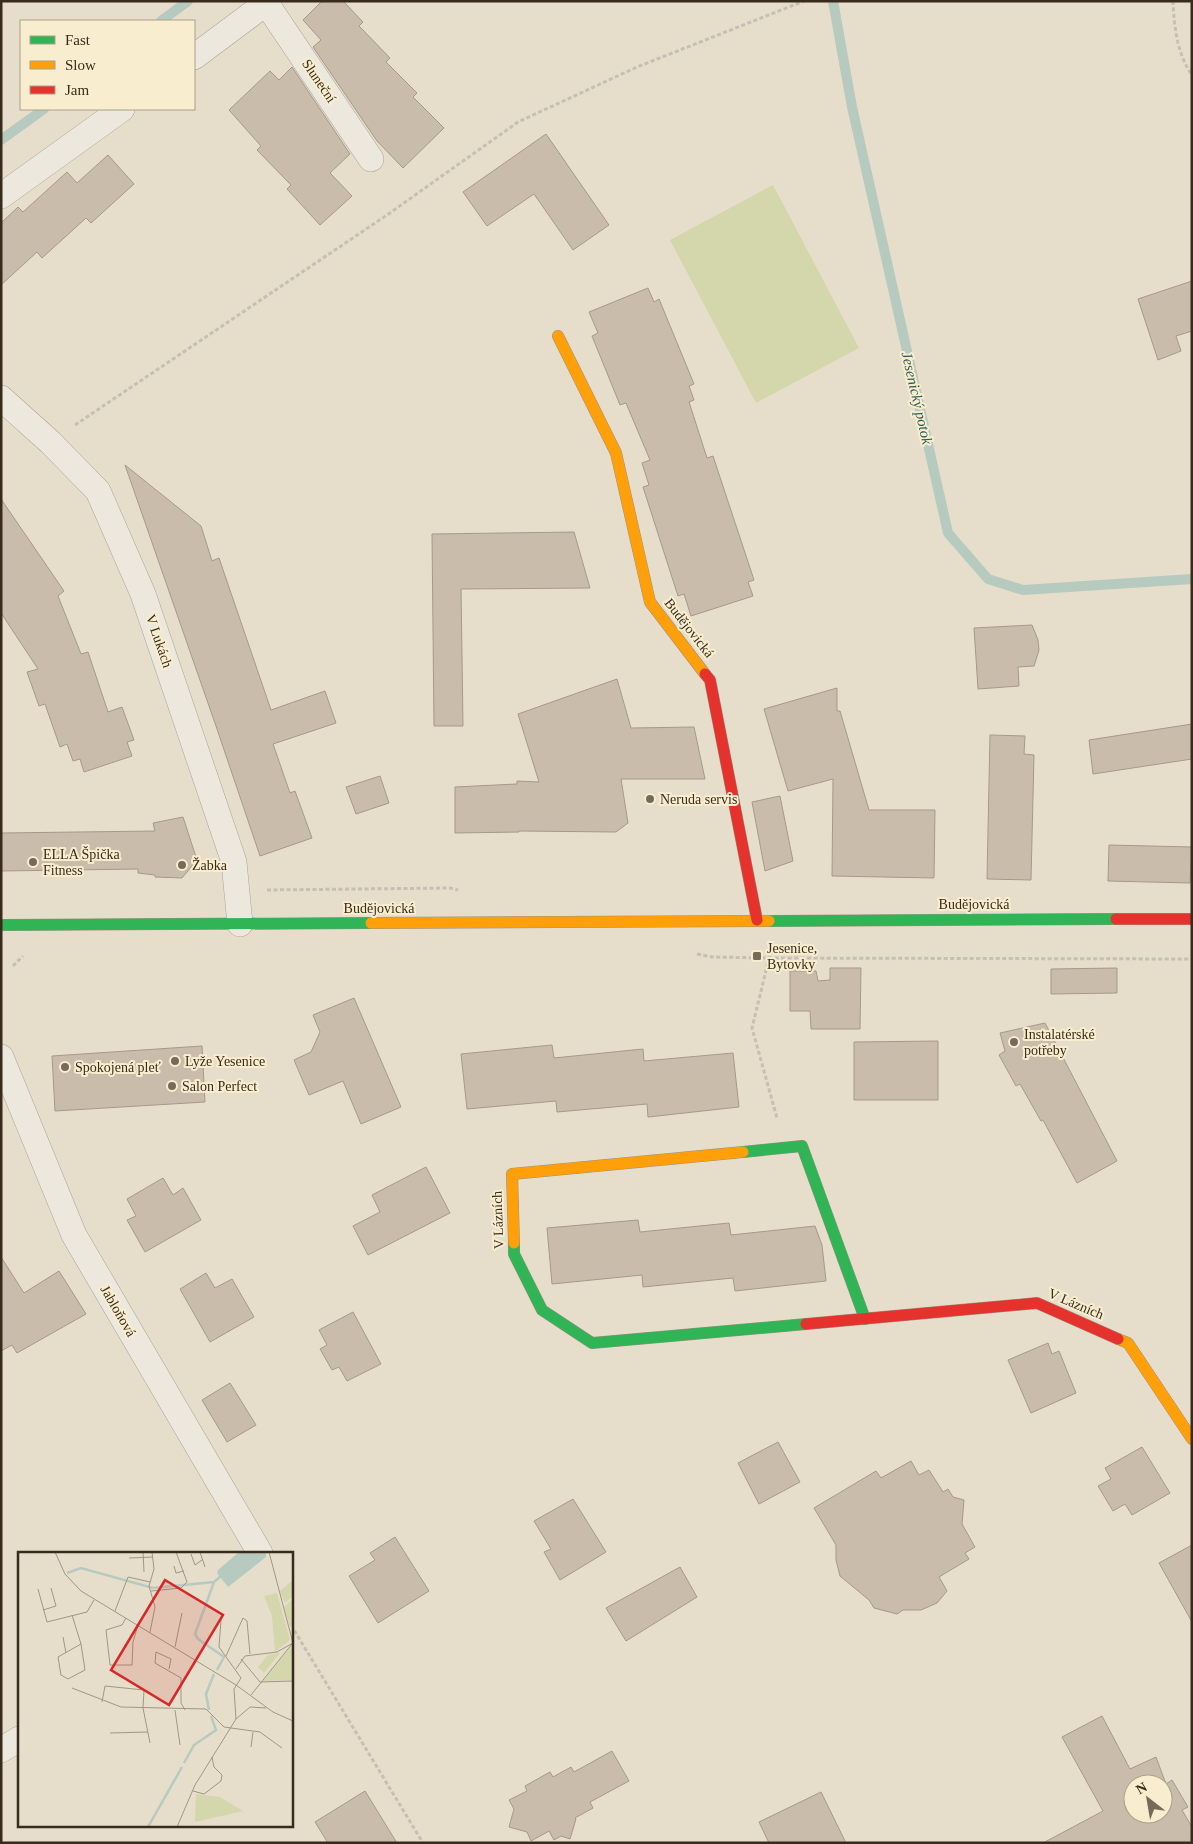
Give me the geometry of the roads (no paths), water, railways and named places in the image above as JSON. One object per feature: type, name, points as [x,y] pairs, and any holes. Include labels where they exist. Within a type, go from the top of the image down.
[{"type":"street","name":"Sluneční","points":[[195,56],[267,2],[371,159]]},
{"type":"street","points":[[1,196],[121,110]]},
{"type":"street","name":"Budějovická","points":[[558,336],[616,453],[650,602],[710,680],[757,920]]},
{"type":"street","name":"V Lukách","points":[[1,398],[50,442],[98,491],[143,594],[234,862],[240,924]]},
{"type":"street","name":"Budějovická","points":[[1,925],[1192,919]]},
{"type":"street","name":"Jabloňová","points":[[1,1057],[74,1235],[259,1552]]},
{"type":"street","name":"V Lázních","points":[[865,1319],[802,1146],[512,1174],[514,1254],[542,1310],[592,1343],[865,1319],[1037,1303],[1128,1343],[1192,1439]]},
{"type":"street","points":[[1,1750],[18,1740]]},
{"type":"waterway","points":[[162,20],[188,1]]},
{"type":"waterway","name":"Jesenický potok","points":[[833,1],[852,107],[948,533],[988,579],[1023,590],[1192,579]]},
{"type":"waterway","points":[[1,140],[43,110]]},
{"type":"place","name":"Neruda servis","points":[[650,799]]},
{"type":"place","name":"ELLA Špička Fitness","points":[[33,862]]},
{"type":"place","name":"Žabka","points":[[182,865]]},
{"type":"place","name":"Jesenice, Bytovky","points":[[757,956]]},
{"type":"place","name":"Instalatérské potřeby","points":[[1014,1042]]},
{"type":"place","name":"Lyže Yesenice","points":[[175,1061]]},
{"type":"place","name":"Spokojená pleť","points":[[65,1067]]},
{"type":"place","name":"Salon Perfect","points":[[172,1086]]}]
